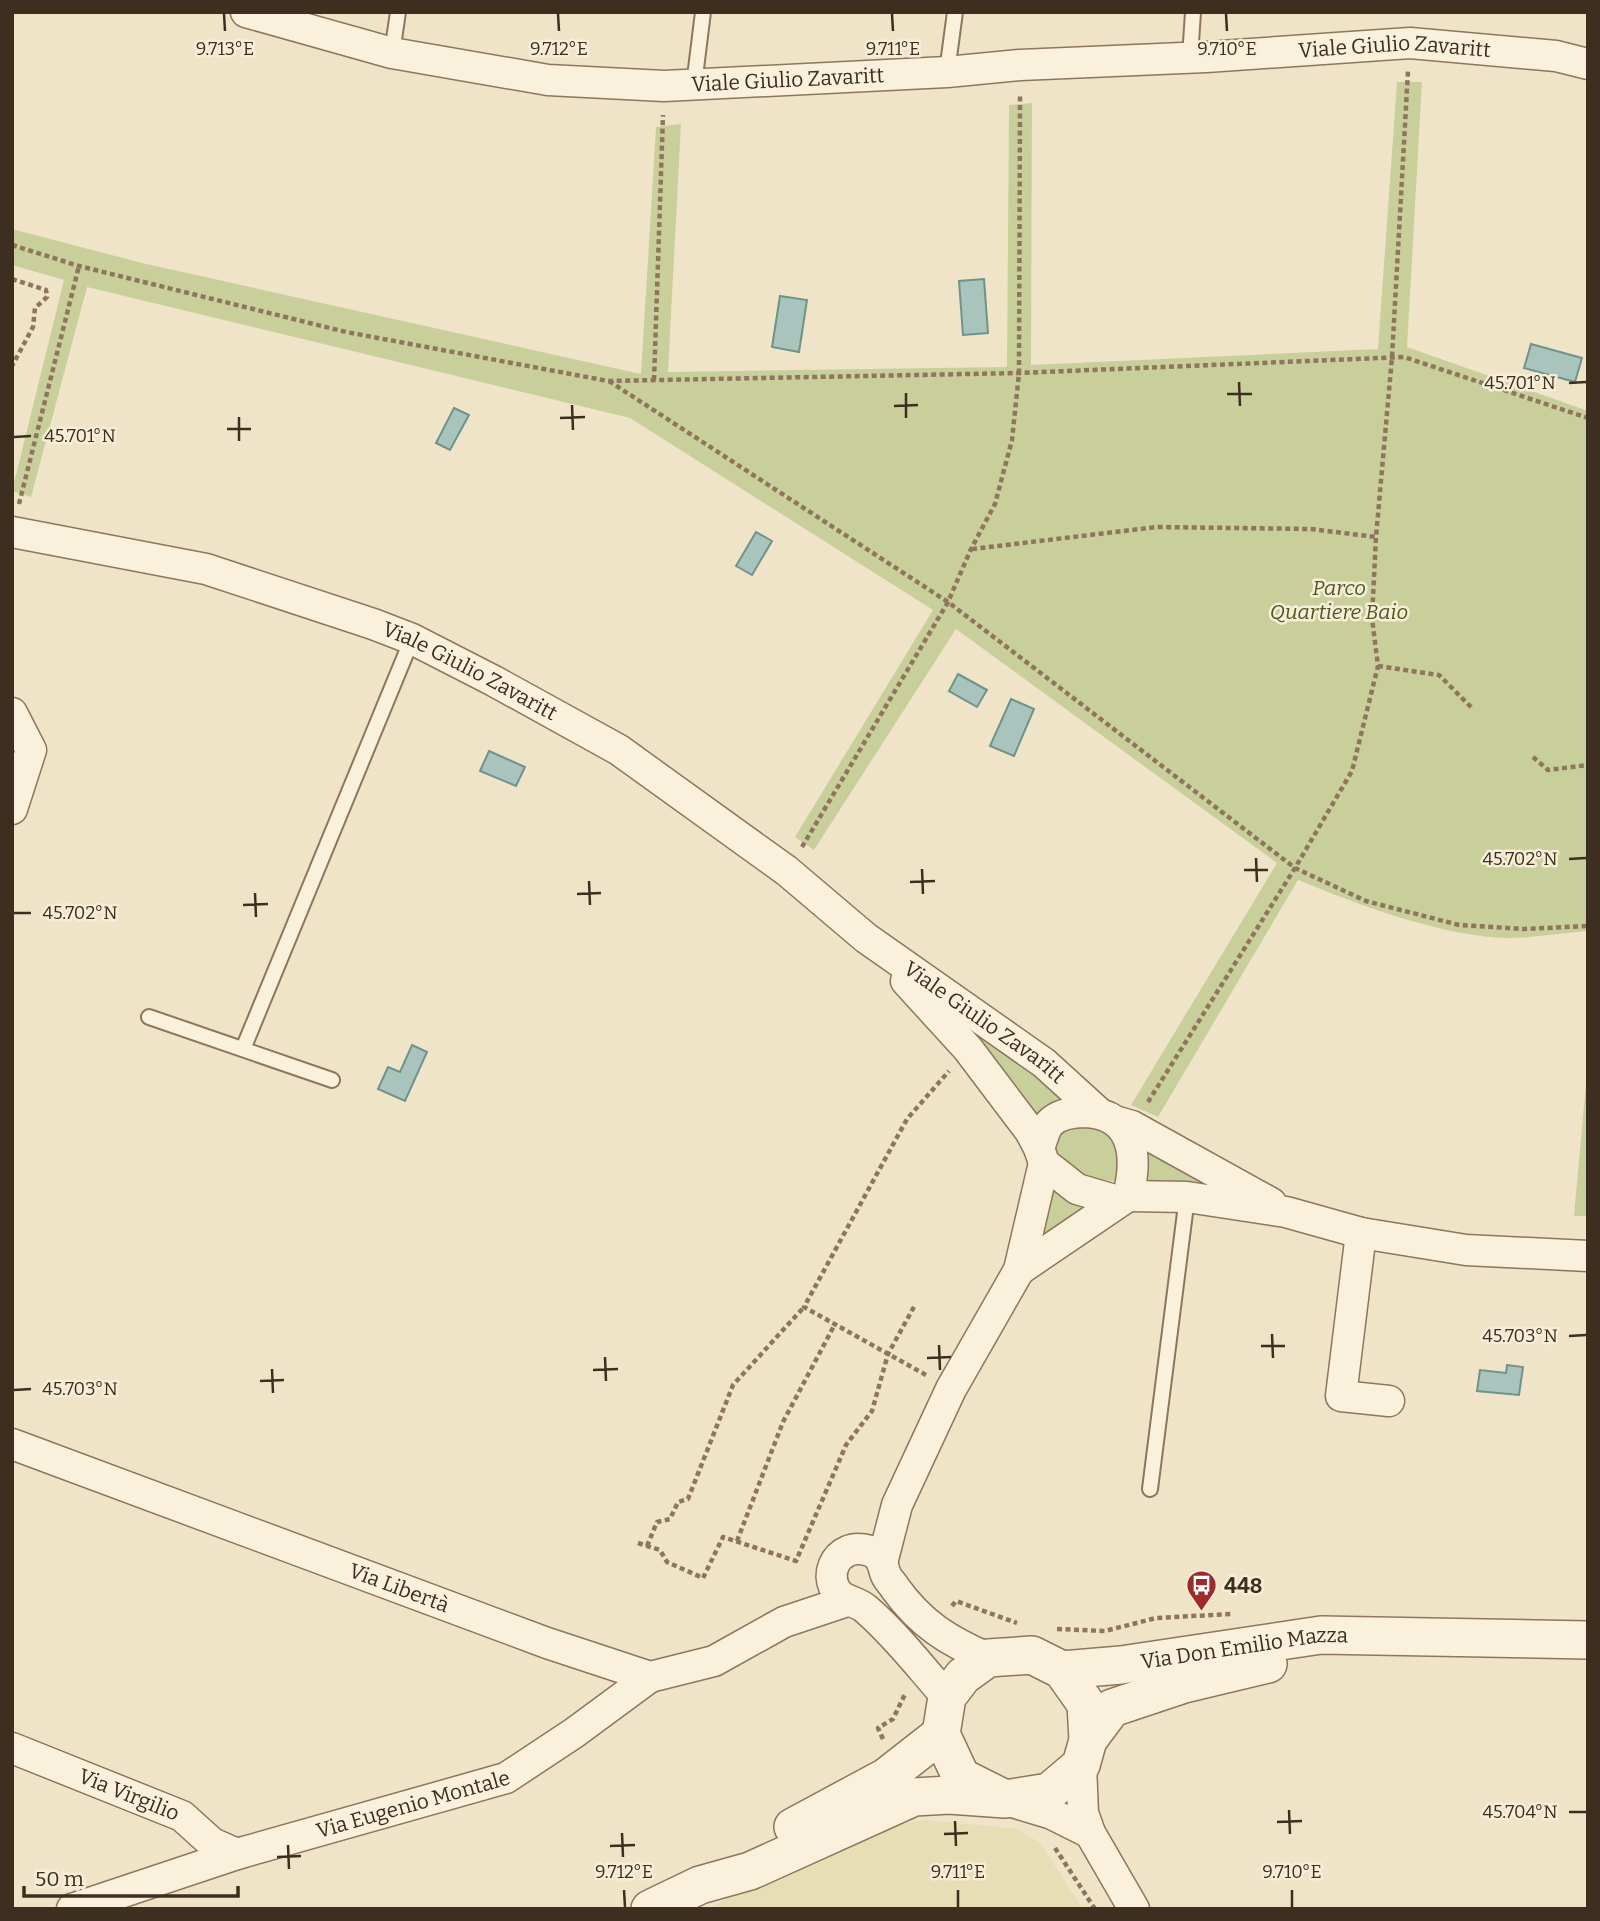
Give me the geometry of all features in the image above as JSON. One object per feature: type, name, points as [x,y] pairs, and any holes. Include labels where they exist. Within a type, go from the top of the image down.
[{"type":"street","name":"Viale Giulio Zavaritt","points":[[246,12],[392,53],[548,80],[664,86],[1410,44],[1556,56],[1588,64]]},
{"type":"street","name":"Viale Giulio Zavaritt","points":[[13,533],[206,569],[412,639],[494,681],[619,750],[787,871],[866,938],[1044,1063],[1117,1120],[1286,1212]]},
{"type":"street","points":[[12,713],[31,750],[12,809]]},
{"type":"street","name":"Viale Giulio Zavaritt","points":[[866,938],[968,1049],[1030,1131],[1042,1155]]},
{"type":"street","points":[[650,1677],[714,1661],[784,1622],[874,1598],[884,1586],[877,1563],[897,1505],[951,1389],[1019,1270],[1050,1123],[1072,1112],[1117,1120],[1131,1143],[1134,1173],[1123,1198],[1019,1270]]},
{"type":"street","points":[[1042,1155],[1077,1189],[1123,1198]]},
{"type":"street","name":"Viale Giulio Zavaritt","points":[[1123,1198],[1187,1197],[1286,1212],[1361,1233],[1466,1250],[1588,1256]]},
{"type":"street","points":[[1361,1233],[1341,1396],[1389,1401]]},
{"type":"street","name":"Via Libertà","points":[[12,1444],[547,1643],[650,1677]]},
{"type":"street","points":[[947,1697],[880,1621],[838,1594],[831,1575],[833,1566],[848,1550],[877,1563],[909,1606],[932,1629],[955,1644],[988,1658],[1032,1655],[1062,1670],[1086,1704],[1083,1813],[1090,1833],[1134,1909]]},
{"type":"street","points":[[784,1622],[831,1575]]},
{"type":"street","name":"Via Don Emilio Mazza","points":[[1062,1670],[1121,1665],[1321,1635],[1588,1640]]},
{"type":"street","name":"Via Don Emilio Mazza","points":[[650,1909],[700,1885],[750,1871],[914,1797],[949,1795],[1005,1800],[1049,1792],[1084,1753],[1112,1709],[1184,1684],[1255,1666],[1428,1639]]},
{"type":"street","points":[[988,1658],[963,1676],[947,1697],[941,1734],[961,1777],[1005,1800],[1052,1814],[1090,1833]]},
{"type":"street","name":"Via Eugenio Montale","points":[[72,1909],[237,1854],[506,1778],[574,1734],[650,1677]]},
{"type":"street","name":"Via Don Emilio Mazza","points":[[700,1885],[736,1858],[886,1777],[941,1734]]},
{"type":"street","name":"Via Virgilio","points":[[12,1748],[181,1816],[212,1843],[237,1854]]},
{"type":"lane","points":[[392,53],[398,12]]},
{"type":"lane","points":[[694,85],[703,12]]},
{"type":"lane","points":[[947,72],[955,12]]},
{"type":"lane","points":[[1190,58],[1193,12]]},
{"type":"lane","points":[[243,1049],[412,639]]},
{"type":"lane","points":[[149,1017],[332,1080]]},
{"type":"lane","points":[[1150,1489],[1187,1197]]},
{"type":"path","points":[[1117,1120],[1295,868],[1352,771],[1378,666],[1372,618],[1376,537],[1392,357],[1410,44]]},
{"type":"path","points":[[787,871],[948,602],[971,549],[995,504],[1012,440],[1019,373],[1020,65]]},
{"type":"path","points":[[654,380],[664,86]]},
{"type":"path","points":[[12,245],[79,266],[346,332],[608,381],[1019,373],[1405,357],[1588,418]]},
{"type":"path","points":[[13,533],[79,266]]},
{"type":"path","points":[[12,279],[46,290],[47,298],[35,308],[33,327],[12,366]]},
{"type":"path","points":[[608,381],[948,602],[1295,868],[1366,901],[1459,925],[1524,929],[1588,926]]},
{"type":"path","points":[[971,549],[1157,527],[1311,529],[1376,537]]},
{"type":"path","points":[[1378,666],[1439,675],[1472,708]]},
{"type":"path","points":[[1533,757],[1548,770],[1588,765]]},
{"type":"path","points":[[647,1546],[657,1522],[670,1519],[678,1502],[688,1499],[733,1385],[804,1307],[907,1119],[968,1049]]},
{"type":"path","points":[[638,1544],[660,1550],[667,1563],[703,1578],[723,1537],[796,1561],[846,1445],[872,1411],[888,1354],[915,1305]]},
{"type":"path","points":[[804,1307],[951,1389]]},
{"type":"path","points":[[737,1541],[783,1422],[835,1324]]},
{"type":"shaded area","points":[[925,1820],[1018,1829],[1040,1843],[1083,1909],[708,1909],[853,1833]]},
{"type":"green space","name":"Parco Quartiere Baio","points":[[1397,82],[1422,82],[1407,347],[1588,411],[1588,931],[1507,938],[1456,932],[1373,909],[1298,880],[1158,1117],[1131,1105],[1277,863],[956,629],[814,850],[795,837],[933,610],[630,418],[87,287],[31,497],[12,491],[64,280],[12,265],[12,229],[142,263],[641,374],[656,127],[681,124],[668,372],[1007,367],[1009,105],[1032,103],[1031,365],[1378,349]]},
{"type":"green space","points":[[948,1004],[1071,1099],[1037,1127]]},
{"type":"green space","points":[[1588,1061],[1588,1216],[1574,1216]]},
{"type":"green space","points":[[1072,1123],[1109,1126],[1125,1166],[1116,1181],[1097,1179],[1080,1173],[1058,1155],[1052,1147],[1054,1138]]},
{"type":"green space","points":[[1143,1147],[1214,1182],[1171,1181],[1141,1184]]},
{"type":"green space","points":[[1044,1178],[1094,1205],[1039,1243]]},
{"type":"water","points":[[984,279],[988,333],[963,335],[959,281]]},
{"type":"water","points":[[780,296],[807,300],[799,352],[772,347]]},
{"type":"water","points":[[1531,344],[1582,358],[1575,382],[1524,368]]},
{"type":"water","points":[[454,408],[469,415],[450,450],[436,443]]},
{"type":"water","points":[[756,532],[772,541],[752,575],[736,566]]},
{"type":"water","points":[[958,674],[987,690],[977,707],[949,691]]},
{"type":"water","points":[[1011,699],[1034,709],[1014,756],[990,746]]},
{"type":"water","points":[[489,751],[525,767],[516,786],[480,771]]},
{"type":"water","points":[[412,1045],[427,1052],[405,1101],[378,1089],[388,1067],[400,1072]]},
{"type":"water","points":[[1507,1365],[1523,1367],[1519,1395],[1477,1391],[1480,1370],[1506,1373]]},
{"type":"place","name":"448","points":[[1201,1613]]}]
